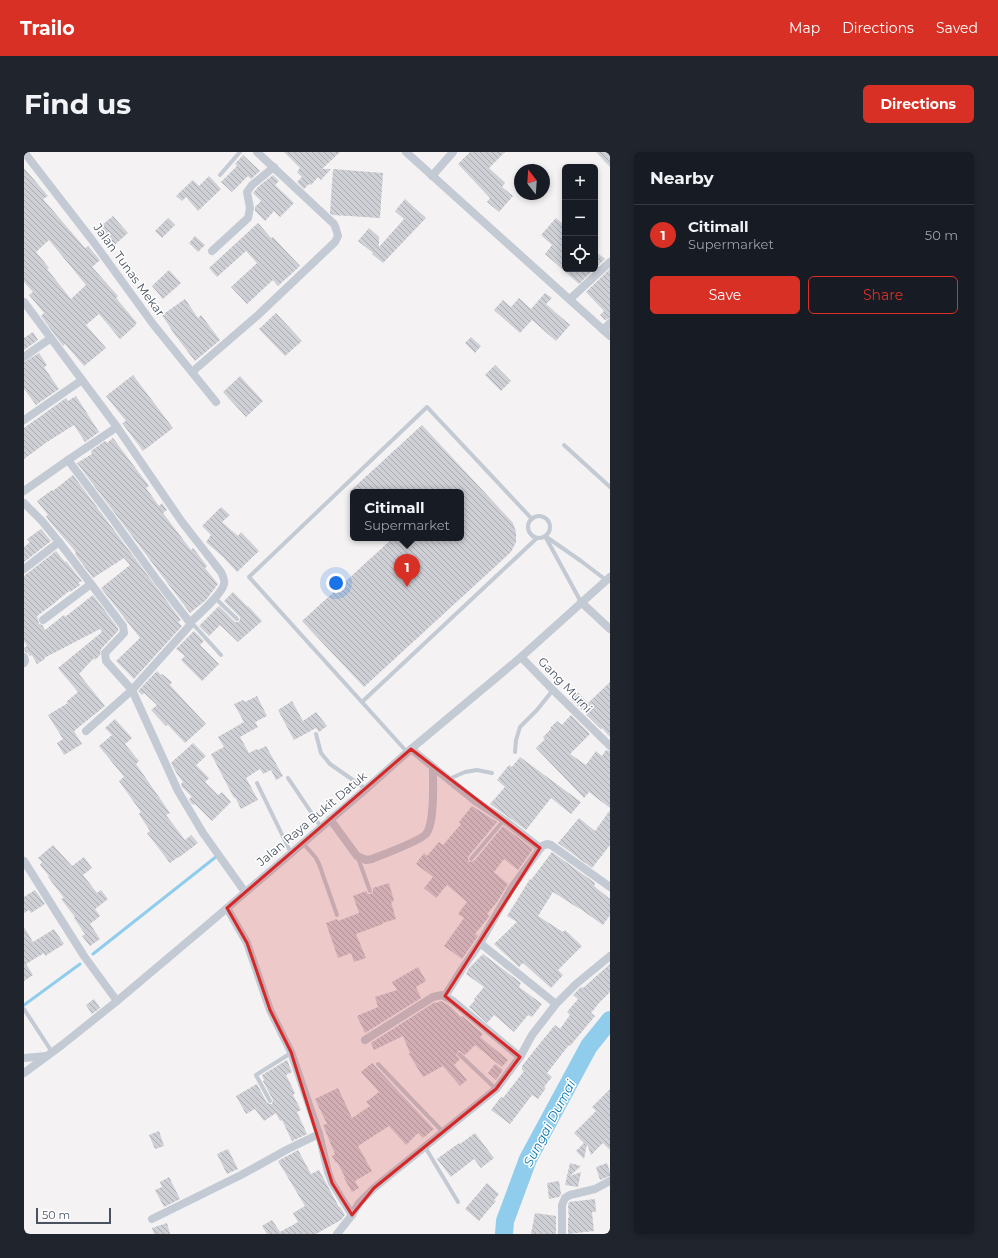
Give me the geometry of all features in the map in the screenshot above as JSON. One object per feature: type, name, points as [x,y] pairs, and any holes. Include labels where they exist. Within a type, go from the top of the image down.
[{"type":"street","name":"Jalan Tunas Mekar","points":[[24,152],[92,240],[153,324],[216,402]]},
{"type":"street","points":[[192,372],[258,315],[337,239],[338,232],[334,224],[257,152]]},
{"type":"street","points":[[406,152],[610,336]]},
{"type":"street","points":[[432,176],[453,152]]},
{"type":"street","points":[[212,251],[248,218],[250,208],[247,192],[274,167]]},
{"type":"street","points":[[570,299],[610,262]]},
{"type":"street","points":[[24,302],[117,427],[182,522],[224,578],[224,585],[215,598],[132,690],[86,731]]},
{"type":"street","points":[[603,330],[610,324]]},
{"type":"street","points":[[24,358],[51,338]]},
{"type":"street","points":[[24,420],[82,380]]},
{"type":"street","points":[[24,491],[117,427]]},
{"type":"street","points":[[68,460],[157,580],[191,623]]},
{"type":"street","points":[[24,503],[42,521],[59,542],[124,628],[124,633],[106,651],[106,661],[132,690],[178,792],[203,833],[245,892]]},
{"type":"street","points":[[24,569],[59,542]]},
{"type":"street","name":"Jalan Raya Bukit Datuk","points":[[24,1072],[50,1054],[117,1001],[227,908],[366,789],[409,750],[521,657],[608,578]]},
{"type":"street","points":[[43,620],[91,584]]},
{"type":"street","points":[[581,602],[610,629]]},
{"type":"street","points":[[24,657],[24,663]]},
{"type":"street","name":"Gang Murni","points":[[521,657],[610,746]]},
{"type":"street","points":[[409,750],[433,767],[475,801],[504,820],[540,848]]},
{"type":"street","points":[[330,820],[357,856],[366,860],[372,859],[421,838],[425,835],[431,822],[433,767]]},
{"type":"street","points":[[445,996],[480,943],[511,889],[540,848],[544,845],[551,845],[610,887]]},
{"type":"street","points":[[24,861],[84,956],[117,1001]]},
{"type":"street","points":[[227,908],[247,943],[270,1010],[291,1052],[299,1073],[332,1183],[352,1215]]},
{"type":"street","points":[[480,943],[556,1004]]},
{"type":"street","points":[[337,1234],[352,1215],[358,1204],[374,1188],[496,1089],[520,1057],[532,1035],[556,1004],[576,984],[610,956]]},
{"type":"street","points":[[365,1040],[433,997],[439,995],[445,996],[474,1017],[520,1057]]},
{"type":"street","points":[[24,1058],[50,1054]]},
{"type":"street","points":[[152,1219],[241,1175],[318,1134]]},
{"type":"street","points":[[562,1234],[562,1205],[565,1198],[570,1195],[595,1189],[610,1181]]},
{"type":"lane","points":[[220,175],[240,152]]},
{"type":"lane","points":[[409,750],[362,701],[249,577],[427,407],[532,519]]},
{"type":"lane","points":[[564,445],[610,488]]},
{"type":"lane","points":[[537,538],[531,535],[528,528],[532,519],[539,517],[548,522],[549,528],[545,536]]},
{"type":"lane","points":[[545,536],[581,602]]},
{"type":"lane","points":[[362,701],[537,538],[545,536],[608,578]]},
{"type":"lane","points":[[215,598],[237,619]]},
{"type":"lane","points":[[191,623],[221,654]]},
{"type":"lane","points":[[515,752],[516,740],[520,727],[537,710],[553,690]]},
{"type":"lane","points":[[316,734],[321,753],[330,764],[366,789]]},
{"type":"lane","points":[[448,779],[465,772],[477,770],[492,773]]},
{"type":"lane","points":[[288,778],[321,827]]},
{"type":"lane","points":[[257,783],[291,853]]},
{"type":"lane","points":[[471,859],[504,820]]},
{"type":"lane","points":[[303,843],[316,858],[319,864],[337,915]]},
{"type":"lane","points":[[357,856],[370,891]]},
{"type":"lane","points":[[24,1009],[50,1054]]},
{"type":"lane","points":[[270,1101],[256,1075],[291,1052]]},
{"type":"lane","points":[[459,1054],[496,1089]]},
{"type":"lane","points":[[378,1064],[443,1132]]},
{"type":"lane","points":[[425,1146],[458,1202]]},
{"type":"highlighted area","points":[[411,749],[540,848],[445,996],[520,1057],[496,1089],[374,1188],[352,1215],[332,1183],[291,1052],[270,1010],[247,943],[227,908]]},
{"type":"building","points":[[284,152],[340,152],[322,169],[331,169],[321,180],[318,177],[311,185],[309,184],[304,189],[297,182],[302,177],[297,172],[300,168]]},
{"type":"building","points":[[470,152],[505,152],[489,168],[505,183],[502,187],[513,196],[499,212],[487,202],[490,198],[458,164]]},
{"type":"building","points":[[596,152],[610,152],[610,167]]},
{"type":"building","points":[[243,155],[260,171],[251,179],[248,176],[232,192],[221,182],[237,166],[235,164]]},
{"type":"building","points":[[24,168],[48,196],[43,199],[85,248],[88,246],[100,260],[92,267],[118,296],[116,298],[137,323],[120,339],[99,314],[86,325],[106,348],[84,366],[65,344],[63,346],[41,316],[44,313],[29,295],[33,292],[24,282]],"holes":[[[49,240],[86,285],[71,299],[47,269],[49,268],[36,252]]]},
{"type":"building","points":[[333,169],[383,173],[380,218],[333,215],[330,213]]},
{"type":"building","points":[[273,175],[279,181],[275,185],[294,203],[280,217],[274,211],[265,221],[255,211],[255,207],[261,201],[253,193]]},
{"type":"building","points":[[209,176],[221,189],[198,211],[186,197],[182,201],[176,196],[193,180],[199,186]]},
{"type":"building","points":[[405,199],[426,218],[383,263],[358,241],[369,228],[379,237],[379,247],[404,219],[395,211]]},
{"type":"building","points":[[113,216],[128,233],[111,248],[96,230]]},
{"type":"building","points":[[168,218],[175,225],[162,238],[155,231]]},
{"type":"building","points":[[556,218],[562,223],[562,269],[545,254],[552,245],[541,235]]},
{"type":"building","points":[[258,223],[300,266],[278,286],[273,280],[247,304],[231,287],[257,263],[246,251],[217,277],[209,268]]},
{"type":"building","points":[[195,236],[205,245],[198,252],[189,243]]},
{"type":"building","points":[[598,253],[605,259],[598,265]]},
{"type":"building","points":[[610,269],[610,318],[605,320],[600,315],[604,311],[586,292]]},
{"type":"building","points":[[169,270],[181,283],[163,299],[152,286]]},
{"type":"building","points":[[565,272],[591,272],[579,284]]},
{"type":"building","points":[[545,293],[552,298],[546,304],[570,325],[556,341],[532,320],[520,333],[494,310],[503,300],[511,307],[519,298],[531,309]]},
{"type":"building","points":[[185,299],[198,318],[201,315],[220,340],[195,361],[162,315]]},
{"type":"building","points":[[276,313],[302,341],[285,356],[259,329]]},
{"type":"building","points":[[33,332],[38,340],[24,350],[24,338]]},
{"type":"building","points":[[471,337],[481,346],[475,353],[465,343]]},
{"type":"building","points":[[39,353],[47,365],[44,367],[59,389],[36,405],[24,389],[24,362]]},
{"type":"building","points":[[495,365],[511,381],[501,391],[485,375]]},
{"type":"building","points":[[133,375],[173,428],[143,451],[122,423],[126,421],[106,396]]},
{"type":"building","points":[[240,376],[263,401],[246,417],[223,392]]},
{"type":"building","points":[[76,396],[99,432],[85,442],[74,425],[24,459],[24,428],[66,398],[68,401]]},
{"type":"building","points":[[422,425],[513,523],[516,532],[516,542],[511,552],[364,687],[302,621],[390,541],[464,541],[464,489],[352,489]]},
{"type":"building","points":[[113,438],[149,486],[146,488],[159,506],[162,503],[167,510],[163,513],[191,550],[193,548],[207,566],[205,568],[218,584],[206,600],[190,613],[77,463],[92,454],[91,451],[105,441],[107,443]]},
{"type":"building","points":[[73,475],[181,620],[178,622],[182,626],[134,679],[116,661],[140,638],[101,588],[130,565],[124,558],[93,578],[75,554],[76,552],[50,522],[46,516],[48,515],[37,501],[52,490],[53,491]]},
{"type":"building","points":[[221,507],[230,515],[222,522],[238,536],[241,532],[259,551],[237,572],[206,542],[211,535],[202,526]]},
{"type":"building","points":[[41,529],[51,541],[24,562],[24,547],[30,542],[27,539]]},
{"type":"building","points":[[56,551],[82,581],[78,583],[80,585],[70,592],[69,591],[37,616],[39,624],[42,625],[45,630],[64,615],[65,617],[93,595],[118,628],[118,631],[101,649],[100,655],[95,660],[94,658],[79,674],[105,706],[74,731],[82,744],[64,755],[57,743],[63,739],[48,715],[68,703],[66,702],[78,692],[58,668],[102,632],[100,629],[44,658],[45,659],[37,664],[32,655],[30,656],[25,652],[24,648],[27,646],[24,641],[24,576]]},
{"type":"building","points":[[233,592],[262,621],[238,642],[220,625],[209,636],[199,626],[219,606],[235,622],[239,622],[240,617],[224,601]]},
{"type":"building","points":[[194,631],[204,641],[200,645],[219,664],[202,681],[181,660],[185,656],[176,649]]},
{"type":"building","points":[[157,671],[172,682],[170,685],[206,724],[185,743],[151,710],[157,705],[144,693],[142,695],[138,691]]},
{"type":"building","points":[[610,682],[610,737],[571,699],[578,692],[588,703]]},
{"type":"building","points":[[257,696],[267,716],[255,722],[258,727],[240,737],[249,753],[266,746],[283,776],[276,780],[271,770],[263,774],[260,769],[246,778],[258,800],[241,809],[211,754],[224,747],[218,737],[244,722],[234,704],[243,700],[245,702]]},
{"type":"building","points":[[292,701],[303,721],[316,712],[327,726],[319,732],[316,728],[294,740],[278,710]]},
{"type":"building","points":[[571,715],[590,734],[570,754],[586,765],[596,751],[602,756],[606,750],[610,751],[610,808],[589,792],[584,798],[536,748],[545,739],[543,737],[557,721],[562,725]]},
{"type":"building","points":[[115,719],[132,738],[125,744],[139,761],[136,764],[170,813],[166,815],[185,840],[191,835],[198,843],[170,863],[147,833],[150,831],[139,814],[141,812],[119,781],[124,777],[99,746],[112,735],[105,728]]},
{"type":"building","points":[[193,743],[206,756],[196,765],[209,778],[205,782],[218,795],[222,792],[231,802],[212,821],[195,804],[194,805],[191,803],[189,799],[192,797],[182,787],[181,784],[183,782],[171,763]]},
{"type":"building","points":[[520,757],[581,802],[571,814],[551,798],[526,830],[490,804],[505,787],[497,780],[509,765],[512,767]]},
{"type":"building","points":[[472,806],[497,822],[468,857],[469,862],[474,861],[503,826],[533,849],[518,870],[504,859],[494,872],[508,884],[497,902],[487,914],[489,916],[488,918],[475,934],[478,936],[462,959],[444,946],[464,918],[458,914],[467,902],[447,885],[436,898],[424,888],[433,877],[416,864],[424,853],[427,856],[439,842],[443,845],[461,824],[459,822]]},
{"type":"building","points":[[610,810],[610,845],[592,868],[558,843],[579,818],[595,831]]},
{"type":"building","points":[[53,845],[72,866],[84,857],[92,868],[83,875],[97,893],[101,890],[108,899],[95,909],[100,916],[90,924],[100,939],[90,946],[82,936],[85,934],[74,918],[75,917],[61,899],[64,898],[40,865],[42,862],[38,858]]},
{"type":"building","points":[[552,852],[595,883],[594,886],[610,899],[610,915],[603,925],[553,892],[538,916],[563,932],[565,930],[582,946],[558,970],[563,975],[551,988],[523,963],[519,967],[494,944],[517,922],[507,916],[530,879],[531,880]]},
{"type":"building","points":[[389,883],[394,901],[391,902],[396,919],[356,934],[366,958],[354,962],[351,953],[338,958],[326,923],[337,919],[338,921],[359,913],[353,896],[366,891],[368,894],[371,894],[373,892],[373,888]]},
{"type":"building","points":[[35,890],[45,904],[31,913],[29,910],[24,913],[24,897]]},
{"type":"building","points":[[24,927],[33,942],[54,929],[64,944],[45,956],[44,953],[26,964],[33,975],[24,981]]},
{"type":"building","points":[[483,954],[521,983],[519,987],[542,1004],[532,1017],[528,1015],[514,1032],[494,1015],[487,1023],[469,1007],[484,987],[466,974],[469,968]]},
{"type":"building","points":[[610,964],[610,992],[591,1013],[595,1016],[570,1046],[569,1045],[547,1073],[552,1077],[544,1087],[546,1088],[538,1099],[532,1095],[510,1124],[491,1110],[501,1097],[503,1098],[524,1071],[522,1070],[522,1066],[555,1025],[560,1029],[570,1015],[567,1012],[578,999],[573,995]]},
{"type":"building","points":[[418,967],[426,981],[416,987],[421,998],[365,1033],[357,1016],[378,1007],[375,997],[397,990],[392,982]]},
{"type":"building","points":[[94,999],[100,1008],[92,1014],[86,1005]]},
{"type":"building","points":[[441,1001],[450,1006],[461,1017],[462,1016],[480,1031],[483,1034],[480,1037],[508,1060],[502,1067],[475,1045],[465,1055],[458,1051],[456,1055],[460,1059],[454,1065],[467,1080],[460,1086],[443,1066],[423,1077],[409,1054],[410,1053],[403,1036],[374,1050],[371,1043],[435,1002]]},
{"type":"building","points":[[287,1060],[292,1072],[286,1075],[295,1093],[293,1095],[301,1110],[297,1112],[307,1134],[292,1141],[282,1120],[280,1121],[276,1113],[264,1121],[255,1109],[246,1114],[236,1096],[257,1084],[267,1103],[272,1104],[273,1100],[263,1081],[262,1075]]},
{"type":"building","points":[[372,1063],[434,1129],[423,1138],[418,1133],[406,1145],[389,1126],[358,1146],[372,1171],[355,1181],[359,1188],[352,1192],[337,1162],[336,1163],[332,1156],[335,1154],[323,1125],[327,1124],[315,1099],[338,1088],[352,1118],[370,1106],[366,1102],[379,1092],[361,1072]]},
{"type":"building","points":[[495,1064],[503,1070],[496,1080],[488,1073]]},
{"type":"building","points":[[610,1089],[610,1150],[603,1143],[591,1155],[587,1144],[584,1159],[576,1151],[584,1143],[574,1133],[596,1111],[592,1107]]},
{"type":"building","points":[[159,1131],[164,1146],[155,1149],[149,1135]]},
{"type":"building","points":[[475,1133],[494,1158],[481,1168],[474,1159],[451,1177],[437,1159]]},
{"type":"building","points":[[228,1149],[238,1169],[227,1174],[217,1154]]},
{"type":"building","points":[[298,1150],[311,1174],[319,1170],[345,1215],[341,1220],[316,1234],[267,1234],[262,1226],[272,1220],[280,1232],[298,1222],[293,1213],[305,1206],[278,1161]]},
{"type":"building","points":[[570,1163],[581,1166],[570,1176],[581,1172],[578,1187],[565,1185]]},
{"type":"building","points":[[607,1163],[610,1176],[600,1180],[596,1167]]},
{"type":"building","points":[[169,1177],[180,1199],[164,1207],[155,1190],[162,1187],[160,1182]]},
{"type":"building","points":[[559,1181],[561,1194],[559,1197],[549,1199],[547,1183]]},
{"type":"building","points":[[487,1183],[499,1194],[494,1200],[496,1201],[479,1221],[465,1209]]},
{"type":"building","points":[[595,1199],[596,1212],[592,1212],[594,1231],[568,1234],[569,1202]]},
{"type":"building","points":[[535,1213],[556,1216],[556,1234],[531,1234]]},
{"type":"building","points":[[167,1223],[170,1234],[154,1234],[152,1228]]},
{"type":"waterway","points":[[93,954],[217,856]]},
{"type":"waterway","points":[[24,1005],[80,964]]},
{"type":"waterway","name":"Sungai Dumai","points":[[504,1234],[505,1221],[528,1159],[589,1046],[610,1020]]},
{"type":"place","name":"Citimall","points":[[407,587]]}]
